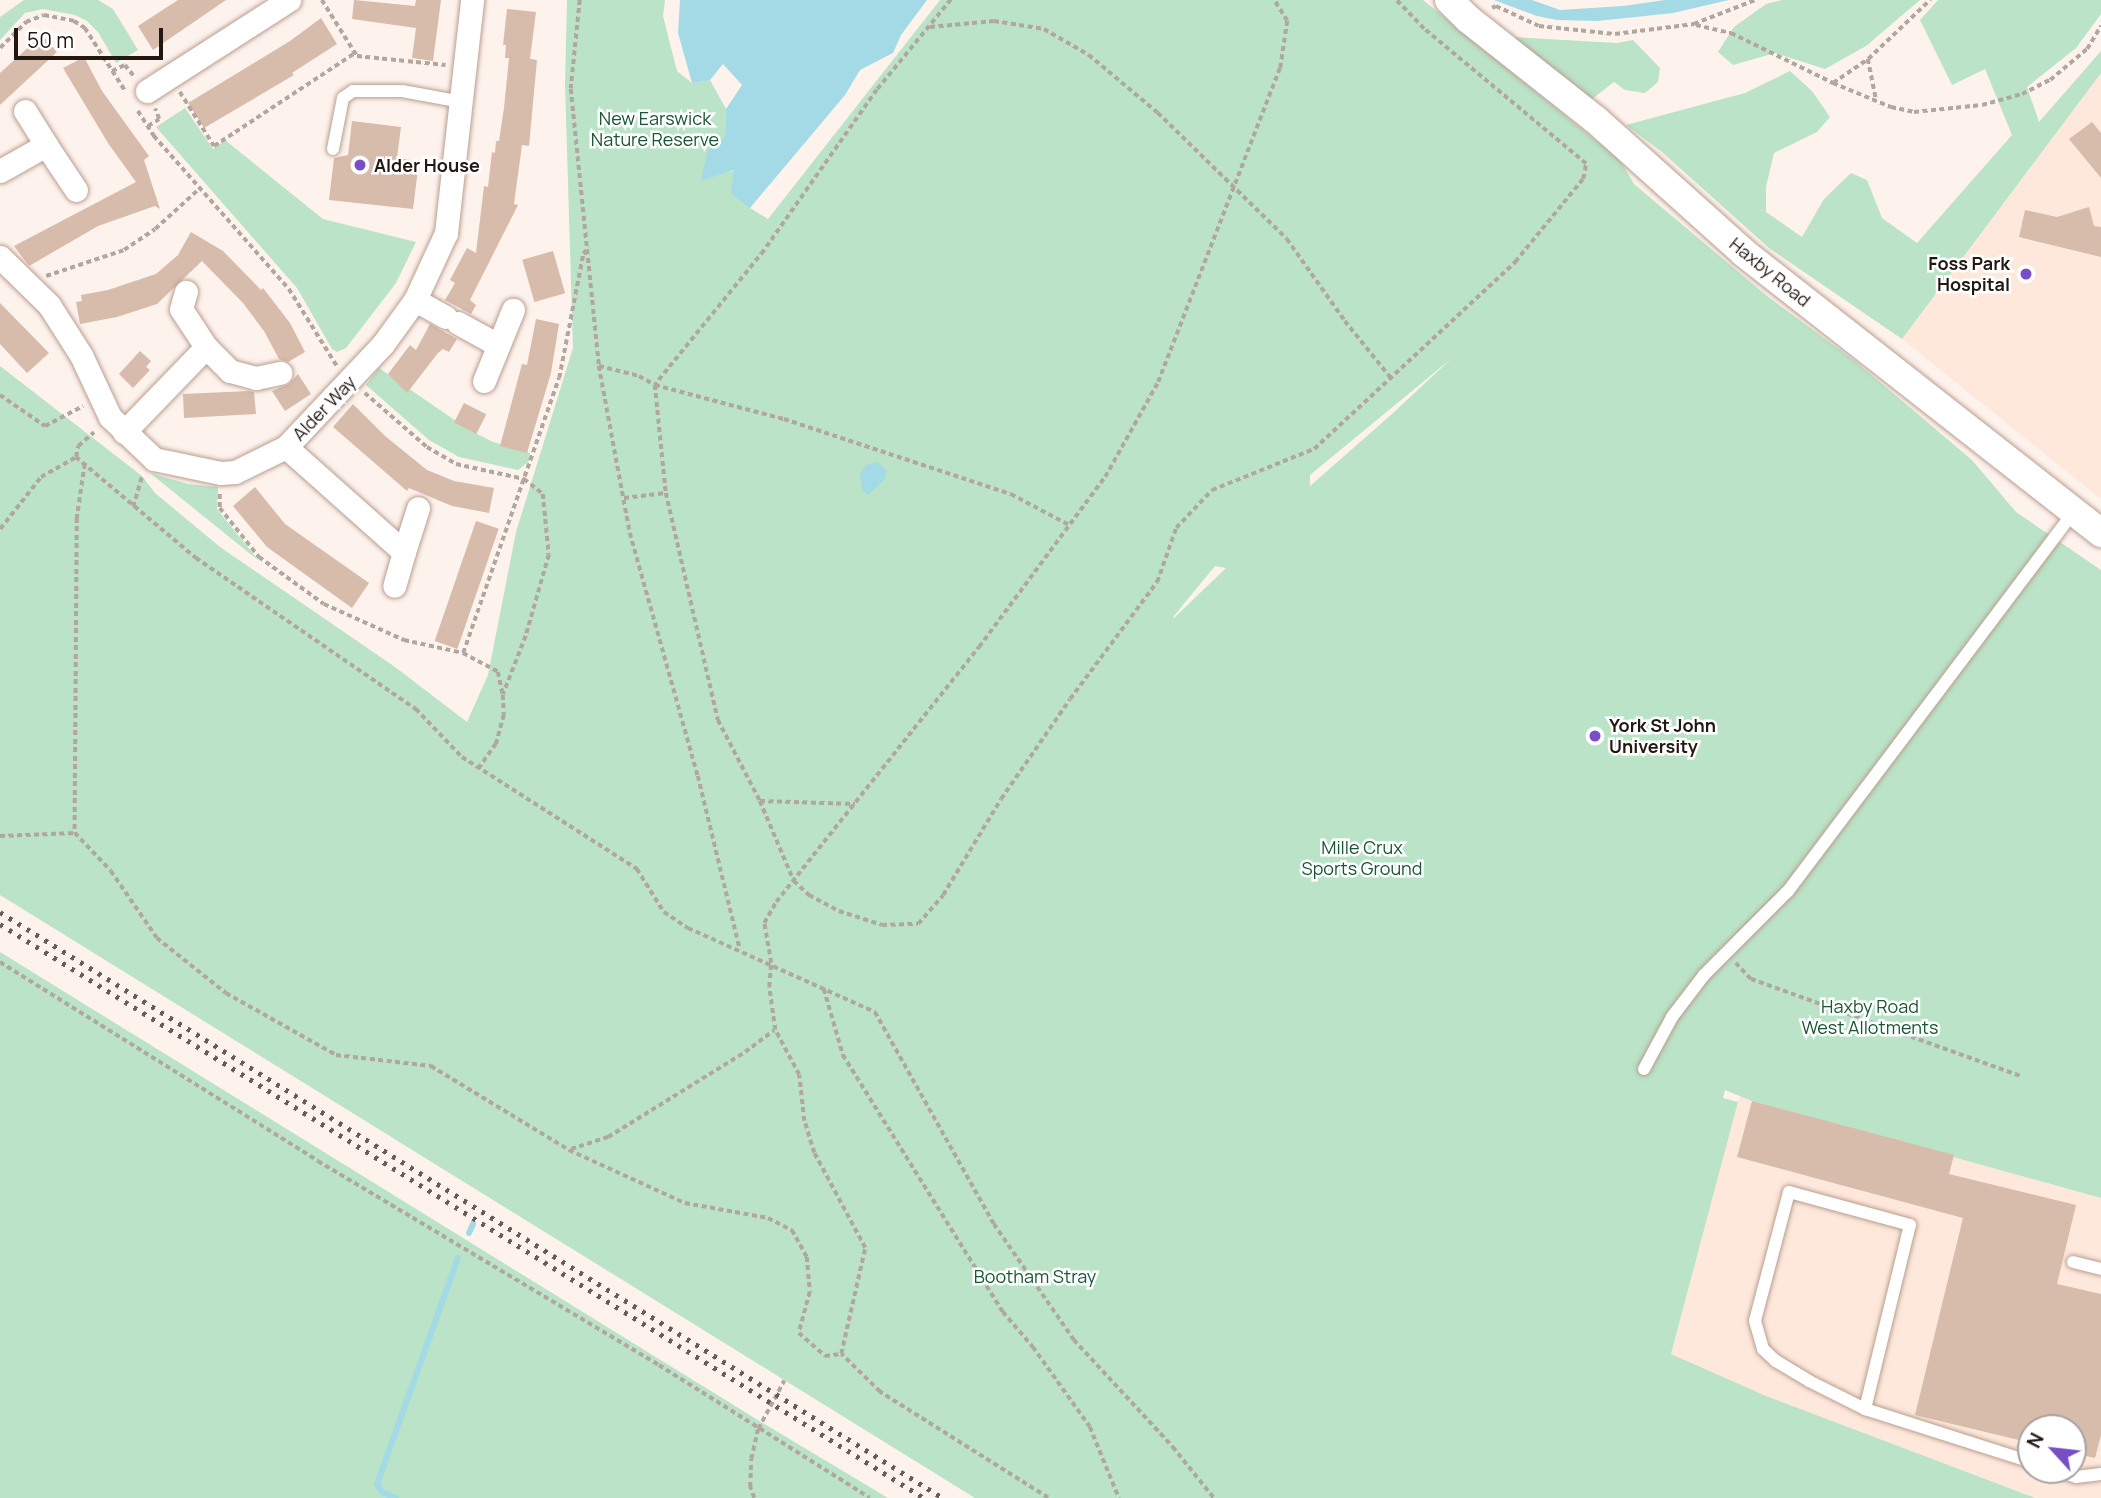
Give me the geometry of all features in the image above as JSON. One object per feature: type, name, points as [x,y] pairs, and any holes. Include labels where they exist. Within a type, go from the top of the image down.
[{"type":"street","points":[[136,96],[289,0]]},
{"type":"street","name":"Alder Way","points":[[154,459],[228,472],[286,447],[351,381],[415,300],[446,233],[472,0]]},
{"type":"street","name":"Haxby Road","points":[[1449,0],[1468,19],[1596,120],[1744,253],[2101,533]]},
{"type":"street","points":[[25,111],[76,190]]},
{"type":"street","points":[[0,171],[46,145]]},
{"type":"street","points":[[0,257],[49,305],[81,355],[112,416],[154,459]]},
{"type":"street","points":[[186,292],[181,309],[206,347],[230,371],[256,378],[280,373]]},
{"type":"street","points":[[415,300],[498,345]]},
{"type":"street","points":[[484,381],[513,310]]},
{"type":"street","points":[[112,416],[206,347]]},
{"type":"street","points":[[286,447],[404,552]]},
{"type":"street","points":[[394,586],[418,508]]},
{"type":"lane","points":[[333,149],[343,98],[353,91],[402,91],[461,102]]},
{"type":"lane","points":[[1644,1069],[1672,1017],[1704,975],[1788,891],[2074,511]]},
{"type":"lane","points":[[1866,1409],[1910,1225],[1789,1192],[1755,1321],[1759,1340],[1776,1361],[1866,1409],[2017,1458]]},
{"type":"lane","points":[[2073,1262],[2101,1269]]},
{"type":"path","points":[[321,0],[357,56],[465,68]]},
{"type":"path","points":[[580,0],[571,89],[599,366],[631,533],[698,776],[740,949]]},
{"type":"path","points":[[951,0],[877,90],[764,251],[655,385],[666,494],[718,720],[760,801],[794,881],[810,895],[839,911],[882,925],[918,924],[943,895],[1001,799],[1062,710],[1157,582],[1176,528],[1212,490],[1314,449],[1515,262],[1583,179],[1586,164],[1424,29],[1396,0]]},
{"type":"path","points":[[841,1354],[866,1248],[814,1153],[804,1121],[799,1075],[775,1030],[769,987],[771,963],[764,923],[776,902],[855,804],[1105,477],[1158,382],[1280,68],[1287,20],[1274,0]]},
{"type":"path","points":[[1489,10],[1496,6],[1539,26],[1615,34],[1694,24],[1755,0]]},
{"type":"path","points":[[1833,83],[1868,59],[1930,0]]},
{"type":"path","points":[[0,48],[26,22],[44,15],[74,21],[85,28],[136,96],[155,136],[289,289],[330,358],[351,381],[427,447],[456,464],[524,479],[543,494],[549,555],[526,636],[503,695]]},
{"type":"path","points":[[930,27],[994,21],[1044,29],[1088,55],[1158,113],[1287,239],[1345,321],[1391,377]]},
{"type":"path","points":[[1694,24],[1731,33],[1833,83],[1914,112],[1938,112],[1982,105],[2022,94],[2050,80],[2087,50],[2101,26]]},
{"type":"path","points":[[170,77],[214,146],[355,53]]},
{"type":"path","points":[[1868,59],[1876,99]]},
{"type":"path","points":[[24,283],[124,250],[155,229],[200,188]]},
{"type":"path","points":[[524,479],[559,378],[583,254],[589,247]]},
{"type":"path","points":[[599,366],[639,376],[655,385],[784,419],[1011,494],[1069,525]]},
{"type":"path","points":[[0,395],[45,426],[112,416]]},
{"type":"path","points":[[0,530],[41,477],[76,457],[78,446],[112,416]]},
{"type":"path","points":[[76,457],[196,558],[416,709],[462,757],[637,869],[664,912],[688,928],[740,949],[875,1012],[994,1224],[1074,1340],[1174,1447],[1214,1498]]},
{"type":"path","points":[[133,506],[142,476],[154,459]]},
{"type":"path","points":[[85,464],[77,518],[75,833],[111,871],[158,938],[226,993],[336,1055],[431,1066],[569,1150],[685,1203],[768,1218],[792,1230],[807,1257],[810,1292],[799,1333],[825,1356],[841,1354]]},
{"type":"path","points":[[624,498],[666,494]]},
{"type":"path","points":[[463,653],[498,672],[503,695],[504,715],[496,744],[479,768]]},
{"type":"path","points":[[760,801],[855,804]]},
{"type":"path","points":[[0,836],[75,833]]},
{"type":"path","points":[[1729,950],[1739,968],[1751,979],[2021,1076]]},
{"type":"path","points":[[0,962],[318,1161],[659,1365],[870,1498]]},
{"type":"path","points":[[824,989],[843,1055],[1003,1312],[1033,1347],[1090,1427],[1119,1498]]},
{"type":"path","points":[[569,1150],[608,1137],[745,1052],[775,1030]]},
{"type":"path","points":[[841,1354],[880,1392],[1048,1498]]},
{"type":"path","points":[[754,1498],[750,1487],[751,1459],[758,1429],[784,1381]]},
{"type":"shaded area","name":"Foss Park Hospital","points":[[2101,73],[2101,499],[1902,339]]},
{"type":"shaded area","points":[[1740,1095],[1752,1101],[2101,1198],[2101,1498],[2035,1498],[1766,1396],[1671,1355]]},
{"type":"green space","points":[[24,0],[98,0],[113,9],[138,50],[116,63],[98,32],[87,21],[75,15],[43,9],[25,13],[0,40],[0,17]]},
{"type":"green space","points":[[567,0],[665,0],[663,16],[677,71],[692,83],[710,80],[726,109],[725,137],[701,180],[735,170],[750,208],[768,219],[940,0],[1423,0],[1620,160],[1634,184],[1767,296],[1855,361],[1972,460],[2016,512],[2101,570],[2101,1198],[1752,1101],[1725,1090],[1723,1098],[1738,1102],[1671,1354],[1766,1396],[2035,1498],[975,1498],[0,895],[0,366],[142,476],[155,493],[220,547],[395,667],[467,722],[488,675],[516,532],[573,348],[565,84]],"holes":[[[1452,358],[1392,414],[1310,486],[1310,475]],[[1215,566],[1226,568],[1174,618],[1173,617]]]},
{"type":"green space","points":[[1782,0],[1920,0],[1866,46],[1825,69],[1775,53],[1733,65],[1718,52],[1734,27],[1766,4]]},
{"type":"green space","points":[[1938,0],[2101,0],[2101,14],[2076,48],[2027,87],[2039,122],[2101,51],[2101,73],[1902,339],[1769,248],[1662,152],[1626,125],[1745,93],[1790,71],[1812,91],[1830,117],[1817,132],[1774,153],[1766,187],[1766,212],[1802,237],[1824,199],[1851,173],[1867,180],[1882,218],[1917,243],[2012,135],[1985,69],[1952,85],[1920,20]]},
{"type":"green space","points":[[1512,37],[1617,43],[1633,40],[1660,68],[1658,82],[1645,93],[1625,90],[1614,82],[1592,99]]},
{"type":"green space","points":[[185,108],[213,149],[225,140],[323,219],[416,242],[396,283],[346,348],[337,352],[332,349],[297,288],[156,127]]},
{"type":"green space","points":[[379,368],[469,430],[493,442],[530,453],[529,461],[518,470],[459,457],[429,440],[366,385]]},
{"type":"green space","points":[[150,473],[188,484],[218,487],[217,509],[259,561]]},
{"type":"green space","points":[[0,952],[761,1422],[888,1498],[0,1498]]},
{"type":"water","points":[[680,0],[927,0],[901,35],[893,53],[860,70],[845,95],[750,208],[731,194],[734,170],[701,181],[708,149],[725,137],[726,109],[742,85],[723,64],[710,80],[692,83],[678,33]]},
{"type":"water","points":[[1494,0],[1532,0],[1560,10],[1665,0],[1729,0],[1673,13],[1597,21],[1557,20],[1537,16]]},
{"type":"water","points":[[878,462],[887,471],[884,480],[868,495],[862,490],[860,474],[866,465]]},
{"type":"building","points":[[178,0],[226,0],[153,50],[138,26]]},
{"type":"building","points":[[354,0],[415,6],[416,0],[441,0],[433,61],[412,58],[416,28],[352,19]]},
{"type":"building","points":[[507,9],[536,12],[530,59],[537,60],[529,146],[522,145],[514,204],[518,205],[470,300],[476,305],[471,314],[445,300],[455,283],[450,280],[467,248],[476,253],[484,186],[488,187],[492,152],[495,153],[496,141],[499,141],[504,108],[509,58],[505,58],[506,45],[503,45]]},
{"type":"building","points":[[321,18],[337,44],[292,73],[294,75],[204,128],[188,103],[290,41]]},
{"type":"building","points":[[42,35],[57,52],[0,105],[0,73]]},
{"type":"building","points":[[84,57],[102,91],[149,156],[144,160],[160,209],[155,206],[98,226],[29,266],[14,246],[136,182],[108,143],[63,68]]},
{"type":"building","name":"Alder House","points":[[352,121],[401,127],[397,158],[419,161],[413,209],[329,200],[334,158],[348,155]]},
{"type":"building","points":[[2092,122],[2101,133],[2101,178],[2069,139]]},
{"type":"building","points":[[2089,207],[2094,226],[2101,227],[2101,257],[2019,237],[2025,210],[2057,217]]},
{"type":"building","points":[[191,232],[223,251],[261,290],[263,288],[290,323],[305,352],[288,362],[279,359],[264,331],[243,303],[202,261],[157,304],[117,317],[80,324],[76,302],[82,301],[81,295],[108,290],[156,274],[178,255]]},
{"type":"building","points":[[553,251],[565,293],[534,302],[522,260]]},
{"type":"building","points":[[0,303],[49,353],[27,373],[0,344]]},
{"type":"building","points":[[536,319],[559,324],[551,373],[527,453],[500,446],[522,364],[527,365]]},
{"type":"building","points":[[430,324],[457,339],[449,352],[443,349],[438,353],[407,393],[388,374],[410,345],[416,350]]},
{"type":"building","points":[[140,351],[151,361],[146,367],[150,370],[133,388],[119,374]]},
{"type":"building","points":[[298,374],[311,394],[285,411],[272,391],[289,384]]},
{"type":"building","points":[[254,392],[256,414],[184,418],[183,394]]},
{"type":"building","points":[[464,403],[486,414],[476,434],[454,423]]},
{"type":"building","points":[[353,404],[385,436],[427,470],[454,481],[494,488],[489,513],[452,506],[409,488],[407,491],[333,427]]},
{"type":"building","points":[[255,487],[285,524],[369,583],[352,608],[267,547],[233,506]]},
{"type":"building","points":[[476,521],[499,529],[457,649],[435,641]]},
{"type":"building","points":[[1752,1101],[1954,1155],[1949,1174],[2076,1205],[2057,1284],[2101,1294],[2101,1435],[2095,1458],[2087,1456],[2087,1414],[2017,1414],[2017,1440],[1915,1415],[1963,1218],[1737,1157]]},
{"type":"waterway","points":[[469,1233],[473,1224]]},
{"type":"waterway","points":[[396,1498],[382,1492],[377,1484],[458,1258]]},
{"type":"railway","points":[[0,912],[943,1498]]},
{"type":"railway","points":[[0,924],[924,1498]]},
{"type":"place","name":"Alder House","points":[[360,165]]},
{"type":"place","name":"Foss Park Hospital","points":[[2026,274]]},
{"type":"place","name":"York St John University","points":[[1595,736]]},
{"type":"park label","name":"New Earswick Nature Reserve","points":[[655,129]]},
{"type":"park label","name":"Mille Crux Sports Ground","points":[[1362,858]]},
{"type":"park label","name":"Haxby Road West Allotments","points":[[1870,1017]]},
{"type":"park label","name":"Bootham Stray","points":[[1035,1276]]}]
